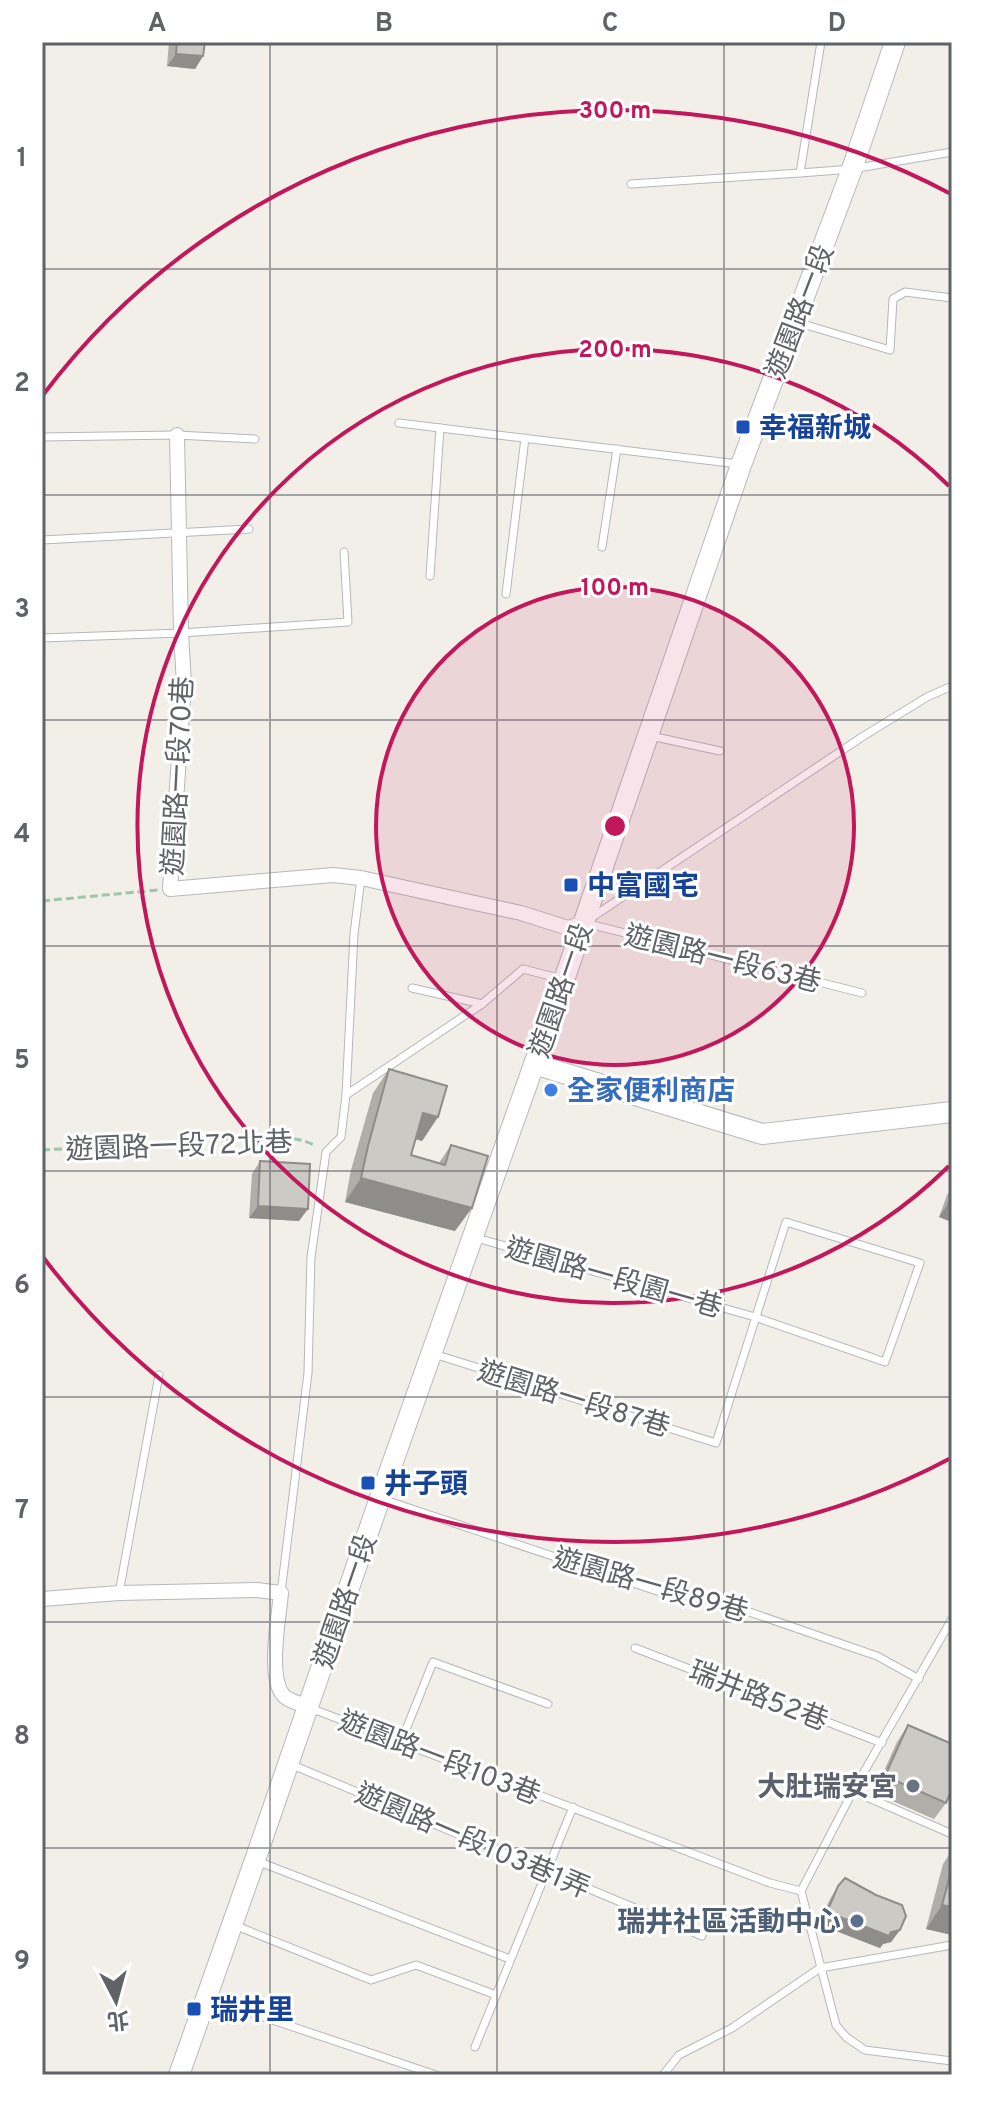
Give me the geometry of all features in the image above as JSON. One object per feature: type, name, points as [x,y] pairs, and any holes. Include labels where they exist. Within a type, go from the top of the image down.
[{"type":"street","name":"遊園路一段","points":[[179,2075],[564,980],[741,465],[852,169],[895,42]]},
{"type":"street","name":"遊園路一段70巷","points":[[177,435],[184,684],[170,889],[333,875],[361,878],[521,913],[568,928],[583,923]]},
{"type":"street","points":[[534,1064],[762,1134],[952,1112]]},
{"type":"street","points":[[42,1599],[119,1593],[257,1590],[281,1593],[275,1668],[277,1681],[285,1696],[308,1707]]},
{"type":"lane","points":[[800,173],[821,42]]},
{"type":"lane","points":[[631,184],[852,169],[952,152]]},
{"type":"lane","points":[[794,322],[890,350],[893,299],[905,292],[952,298]]},
{"type":"lane","points":[[399,423],[741,465]]},
{"type":"lane","points":[[430,576],[440,428]]},
{"type":"lane","points":[[42,437],[177,435],[255,439]]},
{"type":"lane","points":[[506,594],[525,438]]},
{"type":"lane","points":[[602,547],[617,449]]},
{"type":"lane","points":[[42,540],[249,529]]},
{"type":"lane","points":[[42,638],[348,622],[344,552]]},
{"type":"lane","points":[[583,923],[862,737],[927,697],[952,686]]},
{"type":"lane","points":[[649,735],[720,751]]},
{"type":"lane","name":"遊園路一段72北巷","points":[[326,1152],[341,1137],[354,934],[361,878]]},
{"type":"lane","name":"遊園路一段63巷","points":[[583,923],[862,993]]},
{"type":"lane","points":[[346,1095],[482,1004],[523,969],[564,980]]},
{"type":"lane","points":[[412,988],[482,1004]]},
{"type":"lane","points":[[281,1593],[308,1373],[311,1257],[326,1152]]},
{"type":"lane","name":"遊園路一段園一巷","points":[[473,1237],[755,1317],[885,1362],[920,1263],[786,1222],[755,1317]]},
{"type":"lane","name":"遊園路一段87巷","points":[[431,1354],[716,1443],[755,1317]]},
{"type":"lane","points":[[119,1593],[159,1375]]},
{"type":"lane","name":"遊園路一段89巷","points":[[380,1498],[669,1595],[700,1595],[877,1656],[919,1679]]},
{"type":"lane","points":[[952,1619],[853,1791],[801,1891],[836,2025],[846,2037],[865,2050],[952,2061]]},
{"type":"lane","name":"瑞井路52巷","points":[[635,1648],[882,1743]]},
{"type":"lane","points":[[401,1742],[433,1662],[548,1704]]},
{"type":"lane","name":"遊園路一段103巷","points":[[308,1707],[770,1883],[801,1891]]},
{"type":"lane","name":"遊園路一段103巷1弄","points":[[288,1763],[702,1936]]},
{"type":"lane","points":[[853,1791],[952,1834]]},
{"type":"lane","name":"遊園路一段103巷","points":[[475,2047],[573,1807]]},
{"type":"lane","points":[[255,1860],[510,1959]]},
{"type":"lane","points":[[232,1924],[371,1980],[416,1965],[496,1995]]},
{"type":"lane","points":[[663,2075],[679,2055],[732,2028],[820,1968],[952,1945]]},
{"type":"lane","points":[[205,1998],[436,2075]]},
{"type":"path","points":[[42,901],[170,889]]},
{"type":"path","name":"遊園路一段72北巷","points":[[42,1150],[295,1138],[326,1152]]},
{"type":"building","points":[[177,42],[205,42],[203,56],[176,54]]},
{"type":"building","points":[[389,1069],[447,1086],[438,1117],[423,1113],[411,1155],[445,1165],[451,1145],[488,1156],[472,1208],[361,1178]]},
{"type":"building","points":[[260,1161],[310,1164],[308,1209],[258,1206]]},
{"type":"building","name":"大肚瑞安宮","points":[[908,1725],[952,1744],[952,1789],[946,1803],[885,1776]]},
{"type":"building","points":[[952,1868],[952,1907],[942,1905]]},
{"type":"building","points":[[845,1878],[902,1905],[906,1916],[900,1930],[891,1932],[889,1936],[827,1912],[838,1886]]},
{"type":"place","name":"幸福新城","points":[[743,427]]},
{"type":"place","name":"中富國宅","points":[[571,885]]},
{"type":"place","name":"全家便利商店","points":[[551,1090]]},
{"type":"place","name":"井子頭","points":[[368,1483]]},
{"type":"place","name":"大肚瑞安宮","points":[[913,1786]]},
{"type":"place","name":"瑞井社區活動中心","points":[[857,1921]]},
{"type":"place","name":"瑞井里","points":[[194,2009]]}]
